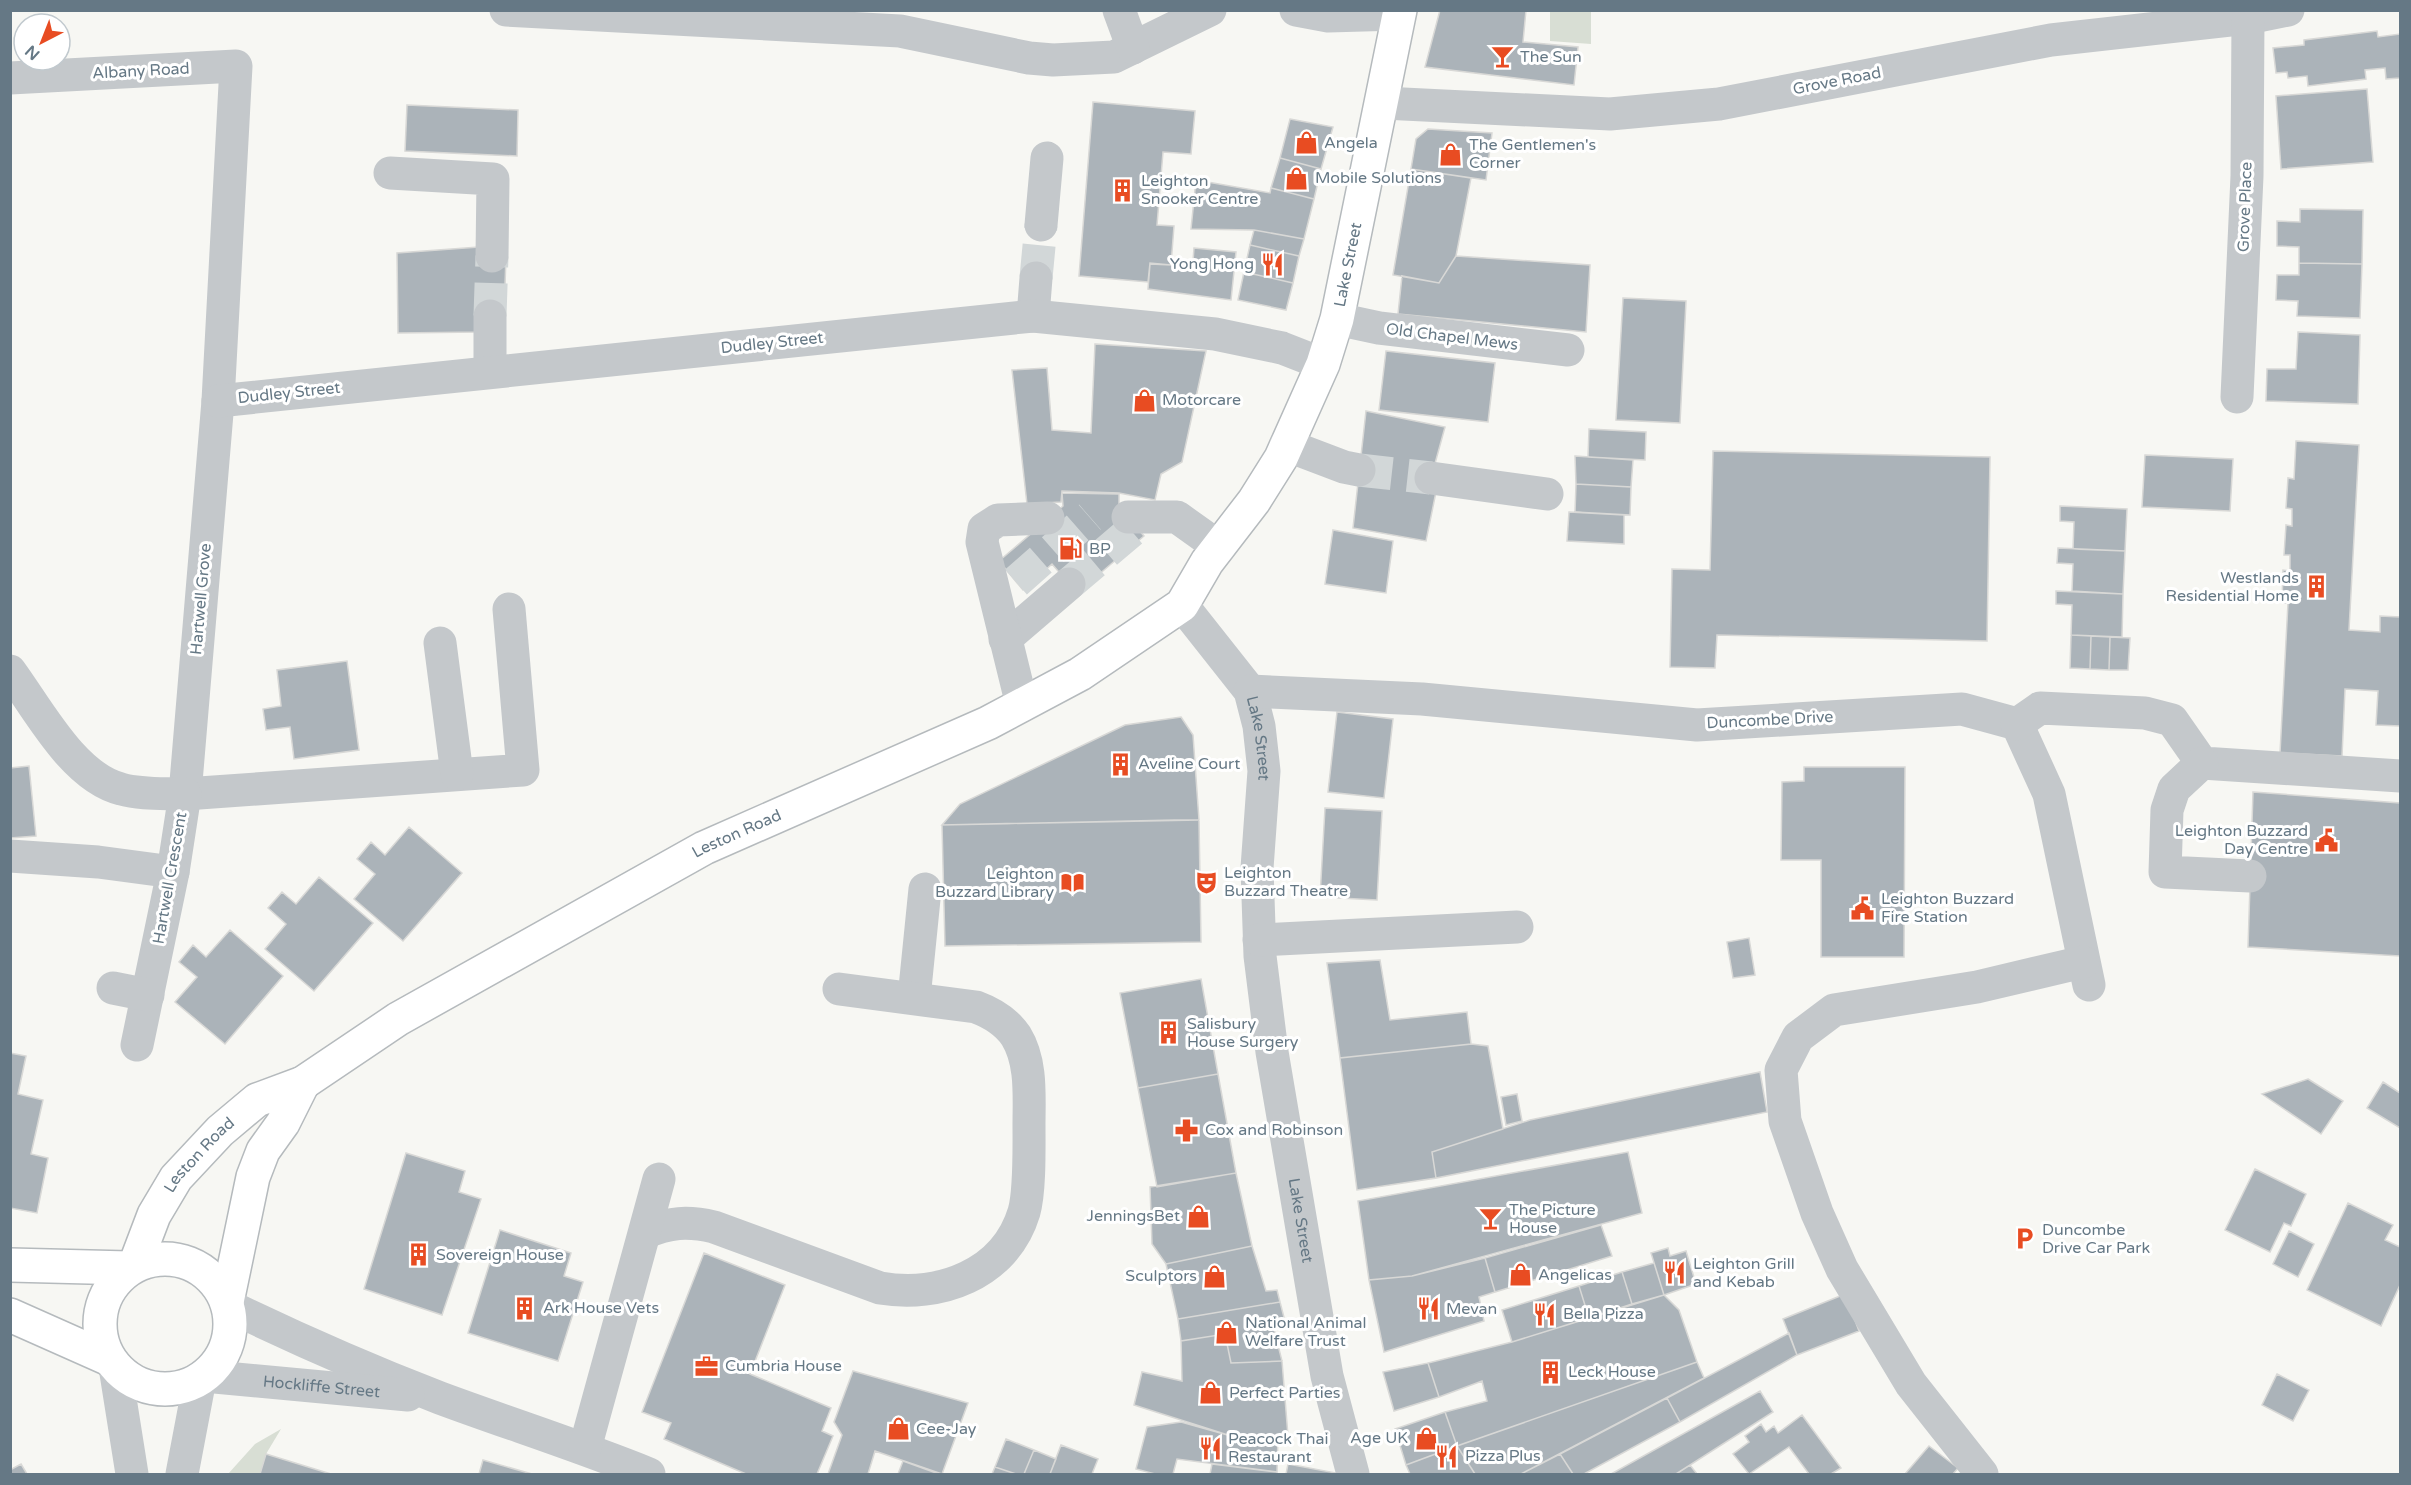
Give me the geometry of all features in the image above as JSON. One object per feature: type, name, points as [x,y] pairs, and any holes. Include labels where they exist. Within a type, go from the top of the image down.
[{"type":"main road","name":"Lake Street","points":[[1182,605],[1207,561],[1254,501],[1286,445],[1323,364],[1337,319],[1400,12]]},
{"type":"main road","name":"Leston Road","points":[[132,1267],[154,1215],[176,1178],[220,1131],[257,1100],[303,1083],[398,1019],[704,848],[988,723],[1080,674],[1182,605]]},
{"type":"main road","points":[[227,1304],[253,1177],[263,1150],[283,1124],[303,1083]]},
{"type":"main road","points":[[10,1315],[112,1363],[129,1378],[155,1388],[183,1387],[202,1378],[218,1362],[227,1344],[231,1325],[227,1304],[216,1282],[200,1268],[179,1259],[157,1258],[132,1267],[114,1282],[104,1299],[99,1319],[101,1339],[112,1363]]},
{"type":"main road","points":[[10,1265],[132,1267]]},
{"type":"street","points":[[506,10],[900,31],[1029,58],[1053,60],[1114,57],[1210,10]]},
{"type":"street","points":[[1119,10],[1133,48]]},
{"type":"street","points":[[1296,10],[1328,15],[1400,12]]},
{"type":"street","name":"Grove Road","points":[[1383,103],[1610,114],[1697,106],[2051,40],[2248,18],[2288,10]]},
{"type":"street","name":"Grove Place","points":[[2237,397],[2247,176],[2248,18]]},
{"type":"street","name":"Albany Road","points":[[10,78],[236,66]]},
{"type":"street","name":"Hartwell Grove","points":[[185,794],[218,401],[236,66]]},
{"type":"street","points":[[1041,225],[1047,158]]},
{"type":"street","points":[[390,173],[493,179],[492,256]]},
{"type":"street","points":[[1033,316],[1036,278]]},
{"type":"street","points":[[490,316],[490,372]]},
{"type":"street","name":"Dudley Street","points":[[218,401],[1033,316],[1215,334],[1282,348],[1323,364]]},
{"type":"street","name":"Old Chapel Mews","points":[[1337,319],[1378,328],[1568,350]]},
{"type":"street","points":[[1286,445],[1344,467],[1359,470]]},
{"type":"street","points":[[1431,478],[1547,494]]},
{"type":"street","points":[[1137,521],[1177,517],[1219,547]]},
{"type":"street","points":[[1022,705],[1002,598],[982,542],[984,529],[998,520],[1048,518]]},
{"type":"street","points":[[1002,598],[1064,577]]},
{"type":"street","name":"Lake Street","points":[[1182,605],[1250,691],[1259,726],[1264,771],[1257,868],[1260,948],[1272,1052],[1327,1376],[1351,1466]]},
{"type":"street","points":[[185,794],[523,770],[509,609]]},
{"type":"street","points":[[440,643],[457,774]]},
{"type":"street","name":"Hartwell Crescent","points":[[10,671],[74,758],[88,772],[119,789],[185,794],[173,872],[137,1045]]},
{"type":"street","name":"Duncombe Drive","points":[[1250,691],[1422,699],[1697,725],[1962,709],[2017,724]]},
{"type":"street","points":[[1982,1474],[1911,1384],[1842,1269],[1817,1213],[1785,1121],[1782,1070],[1798,1037],[1834,1010],[1977,987],[2086,974],[2049,794],[2017,724],[2040,708],[2145,713],[2172,720],[2202,763]]},
{"type":"street","points":[[2250,876],[2165,872],[2167,810],[2174,789],[2202,763],[2400,776]]},
{"type":"street","points":[[10,856],[98,862],[173,872]]},
{"type":"street","points":[[914,998],[925,889]]},
{"type":"street","points":[[1260,948],[1517,927]]},
{"type":"street","points":[[113,988],[148,995]]},
{"type":"street","points":[[645,1233],[666,1223],[693,1222],[714,1227],[880,1288],[903,1292],[950,1286],[985,1267],[1010,1238],[1024,1212],[1029,1144],[1026,1062],[1017,1037],[993,1013],[976,1007],[839,989]]},
{"type":"street","points":[[585,1448],[659,1179]]},
{"type":"street","name":"Hockliffe Street","points":[[227,1304],[292,1336],[440,1397],[585,1448],[649,1474]]},
{"type":"street","points":[[112,1363],[132,1474]]},
{"type":"street","points":[[182,1474],[202,1378]]},
{"type":"street","name":"Hockliffe Street","points":[[202,1378],[440,1397]]},
{"type":"shaded area","points":[[1550,10],[1591,11],[1591,44],[1550,41]]},
{"type":"shaded area","points":[[281,1429],[266,1454],[260,1474],[228,1474],[255,1444]]},
{"type":"building","name":"The Sun","points":[[1440,10],[1526,10],[1523,42],[1578,47],[1574,85],[1425,67]]},
{"type":"building","points":[[2377,31],[2378,37],[2400,34],[2400,78],[2386,79],[2385,68],[2365,70],[2366,79],[2308,86],[2307,76],[2288,78],[2287,72],[2276,73],[2273,48],[2304,45],[2304,40]]},
{"type":"building","points":[[2367,89],[2373,162],[2281,169],[2276,96]]},
{"type":"building","name":"Leighton Snooker Centre","points":[[1093,102],[1195,111],[1191,154],[1163,152],[1157,225],[1174,226],[1171,265],[1150,263],[1148,282],[1079,276]]},
{"type":"building","points":[[407,105],[518,110],[517,156],[405,151]]},
{"type":"building","name":"Angela","points":[[1290,119],[1333,127],[1321,169],[1280,158]]},
{"type":"building","name":"The Gentlemen's Corner","points":[[1428,129],[1492,133],[1486,180],[1411,169],[1416,139]]},
{"type":"building","name":"Mobile Solutions","points":[[1280,158],[1321,169],[1314,199],[1271,188]]},
{"type":"building","points":[[1411,169],[1471,178],[1456,256],[1439,283],[1393,275]]},
{"type":"building","points":[[1196,180],[1270,193],[1271,188],[1314,199],[1304,239],[1254,230],[1191,229]]},
{"type":"building","points":[[2300,209],[2363,210],[2362,264],[2299,263],[2299,247],[2277,246],[2277,221],[2300,222]]},
{"type":"building","points":[[1254,230],[1304,239],[1299,256],[1250,245]]},
{"type":"building","name":"Yong Hong","points":[[1250,245],[1299,256],[1293,283],[1244,272]]},
{"type":"building","points":[[479,247],[506,256],[504,315],[480,332],[398,333],[397,253]]},
{"type":"building","points":[[1194,248],[1236,252],[1231,300],[1148,289],[1150,264],[1171,265],[1173,259],[1193,261]]},
{"type":"building","points":[[1456,256],[1590,265],[1586,332],[1398,314],[1402,276],[1439,283]]},
{"type":"building","points":[[2299,263],[2362,264],[2360,318],[2297,316],[2298,301],[2276,300],[2277,275],[2299,275]]},
{"type":"building","points":[[1244,272],[1293,283],[1286,310],[1238,300]]},
{"type":"building","points":[[1623,298],[1686,301],[1680,423],[1616,420]]},
{"type":"building","points":[[2298,332],[2360,335],[2358,404],[2266,401],[2267,369],[2296,369]]},
{"type":"building","name":"Motorcare","points":[[1095,344],[1206,351],[1182,462],[1161,474],[1155,500],[1119,493],[1062,491],[1061,502],[1027,504],[1012,370],[1047,368],[1052,430],[1091,433]]},
{"type":"building","points":[[1386,351],[1495,363],[1488,422],[1379,410]]},
{"type":"building","points":[[1366,411],[1445,427],[1428,489],[1436,492],[1426,541],[1353,528]]},
{"type":"building","points":[[1589,429],[1646,432],[1645,460],[1588,457]]},
{"type":"building","name":"Westlands Residential Home","points":[[2296,441],[2359,445],[2349,630],[2380,632],[2380,616],[2400,617],[2400,726],[2376,725],[2378,691],[2345,689],[2342,756],[2280,753],[2288,603],[2282,603],[2283,570],[2290,571],[2290,555],[2284,555],[2286,525],[2292,526],[2292,509],[2286,508],[2288,478],[2294,479]]},
{"type":"building","points":[[1713,451],[1990,457],[1987,641],[1717,635],[1715,668],[1670,667],[1672,569],[1710,570]]},
{"type":"building","points":[[2145,455],[2233,459],[2230,511],[2142,507]]},
{"type":"building","points":[[1575,456],[1633,460],[1631,487],[1576,484]]},
{"type":"building","points":[[1576,484],[1631,487],[1630,515],[1575,512]]},
{"type":"building","name":"BP","points":[[1062,493],[1119,494],[1119,507],[1144,536],[1077,593],[1052,564],[1023,590],[999,561],[1063,506]]},
{"type":"building","points":[[2060,506],[2127,509],[2125,551],[2073,549],[2074,522],[2060,521]]},
{"type":"building","points":[[1569,512],[1624,515],[1624,544],[1567,541]]},
{"type":"building","points":[[1333,530],[1393,541],[1386,593],[1325,584]]},
{"type":"building","points":[[2058,548],[2125,551],[2123,594],[2072,591],[2073,564],[2057,563]]},
{"type":"building","points":[[2056,591],[2123,594],[2122,637],[2071,635],[2072,605],[2056,604]]},
{"type":"building","points":[[2071,635],[2091,636],[2090,669],[2070,668]]},
{"type":"building","points":[[2091,636],[2110,637],[2109,670],[2090,669]]},
{"type":"building","points":[[2110,637],[2130,638],[2128,670],[2109,670]]},
{"type":"building","points":[[347,661],[359,750],[294,759],[290,727],[266,730],[263,709],[281,706],[277,670]]},
{"type":"building","points":[[1337,712],[1393,719],[1384,798],[1328,792]]},
{"type":"building","name":"Aveline Court","points":[[1181,717],[1193,735],[1199,820],[942,825],[960,804],[1125,725]]},
{"type":"building","points":[[29,766],[36,836],[10,838],[10,768]]},
{"type":"building","name":"Leighton Buzzard Fire Station","points":[[1804,767],[1905,767],[1904,957],[1821,957],[1821,860],[1781,860],[1782,782],[1804,781]]},
{"type":"building","name":"Leighton Buzzard Day Centre","points":[[2253,792],[2400,803],[2400,956],[2248,947]]},
{"type":"building","points":[[1325,808],[1382,811],[1377,900],[1320,897]]},
{"type":"building","name":"Leighton Buzzard Library","points":[[1199,820],[1201,942],[945,946],[942,825]]},
{"type":"building","points":[[409,827],[462,873],[403,941],[354,899],[375,874],[357,859],[371,842],[385,855]]},
{"type":"building","points":[[319,877],[373,923],[314,991],[265,949],[286,924],[268,908],[282,892],[296,904]]},
{"type":"building","points":[[230,930],[283,976],[225,1044],[175,1002],[197,977],[179,962],[193,945],[206,957]]},
{"type":"building","points":[[1749,938],[1755,975],[1733,978],[1727,942]]},
{"type":"building","points":[[1380,960],[1390,1020],[1467,1012],[1471,1044],[1340,1058],[1327,963]]},
{"type":"building","name":"Salisbury House Surgery","points":[[1201,979],[1218,1074],[1138,1088],[1120,993]]},
{"type":"building","points":[[1471,1044],[1488,1046],[1503,1129],[1432,1152],[1436,1178],[1357,1190],[1340,1058]]},
{"type":"building","points":[[10,1053],[26,1056],[18,1094],[43,1100],[31,1154],[48,1158],[37,1213],[10,1208]]},
{"type":"building","points":[[1760,1072],[1767,1112],[1436,1178],[1432,1152],[1530,1120]]},
{"type":"building","name":"Cox and Robinson","points":[[1218,1074],[1236,1173],[1157,1187],[1138,1088]]},
{"type":"building","points":[[2308,1079],[2343,1101],[2321,1134],[2262,1094]]},
{"type":"building","points":[[2383,1082],[2400,1093],[2400,1128],[2367,1108]]},
{"type":"building","points":[[1517,1094],[1522,1121],[1506,1125],[1501,1097]]},
{"type":"building","name":"The Picture House","points":[[1628,1152],[1642,1213],[1412,1276],[1369,1280],[1358,1201]]},
{"type":"building","name":"Sovereign House","points":[[406,1153],[465,1171],[459,1192],[481,1199],[442,1315],[364,1289]]},
{"type":"building","points":[[2255,1169],[2306,1194],[2291,1226],[2284,1223],[2270,1252],[2225,1230]]},
{"type":"building","name":"JenningsBet","points":[[1236,1173],[1252,1246],[1166,1264],[1152,1244],[1150,1187]]},
{"type":"building","points":[[2348,1203],[2393,1225],[2385,1240],[2400,1247],[2400,1285],[2381,1326],[2307,1290]]},
{"type":"building","name":"Angelicas","points":[[1601,1225],[1612,1256],[1495,1292],[1485,1258]]},
{"type":"building","name":"Ark House Vets","points":[[500,1230],[571,1253],[564,1276],[583,1282],[558,1361],[468,1333]]},
{"type":"building","points":[[2289,1231],[2314,1244],[2298,1277],[2273,1264]]},
{"type":"building","name":"Sculptors","points":[[1252,1246],[1266,1291],[1277,1290],[1280,1302],[1178,1319],[1166,1264]]},
{"type":"building","name":"Leighton Grill and Kebab","points":[[1668,1248],[1670,1256],[1686,1251],[1696,1284],[1664,1295],[1651,1253]]},
{"type":"building","name":"Cumbria House","points":[[704,1253],[785,1285],[750,1374],[831,1408],[822,1431],[833,1436],[817,1474],[746,1474],[664,1439],[671,1423],[642,1412]]},
{"type":"building","name":"Mevan","points":[[1485,1258],[1495,1292],[1479,1297],[1484,1321],[1384,1352],[1369,1280],[1412,1276]]},
{"type":"building","points":[[1654,1263],[1664,1295],[1632,1304],[1622,1272]]},
{"type":"building","points":[[1622,1272],[1632,1304],[1589,1318],[1579,1286]]},
{"type":"building","name":"Bella Pizza","points":[[1579,1286],[1589,1318],[1512,1342],[1502,1310]]},
{"type":"building","points":[[1845,1294],[1859,1331],[1797,1355],[1783,1319]]},
{"type":"building","name":"Leck House","points":[[1664,1295],[1679,1310],[1697,1362],[1457,1446],[1445,1412],[1487,1401],[1482,1381],[1439,1397],[1428,1363],[1512,1342]]},
{"type":"building","name":"National Animal Welfare Trust","points":[[1280,1302],[1287,1329],[1274,1329],[1282,1361],[1231,1363],[1225,1334],[1181,1341],[1178,1319]]},
{"type":"building","points":[[1789,1333],[1797,1355],[1680,1422],[1667,1398]]},
{"type":"building","name":"Perfect Parties","points":[[1225,1334],[1231,1363],[1282,1361],[1288,1436],[1231,1436],[1134,1405],[1142,1372],[1182,1381],[1181,1341]]},
{"type":"building","points":[[1697,1362],[1704,1378],[1521,1474],[1475,1474],[1457,1446]]},
{"type":"building","name":"Age UK","points":[[1428,1363],[1439,1397],[1394,1411],[1383,1372]]},
{"type":"building","name":"Cee-Jay","points":[[853,1371],[968,1403],[942,1474],[875,1451],[868,1474],[828,1474],[842,1435],[834,1422]]},
{"type":"building","points":[[2277,1374],[2309,1390],[2293,1421],[2262,1405]]},
{"type":"building","points":[[1760,1391],[1773,1412],[1676,1474],[1611,1474]]},
{"type":"building","points":[[1667,1398],[1680,1422],[1584,1474],[1573,1474],[1560,1454]]},
{"type":"building","name":"Age UK","points":[[1445,1412],[1457,1446],[1406,1465],[1395,1429]]},
{"type":"building","points":[[1802,1415],[1841,1468],[1831,1474],[1809,1474],[1789,1447],[1749,1474],[1733,1454],[1749,1442],[1745,1436],[1761,1424],[1766,1432],[1774,1426],[1778,1433]]},
{"type":"building","name":"Peacock Thai Restaurant","points":[[1181,1422],[1231,1436],[1278,1437],[1277,1472],[1177,1459],[1173,1474],[1155,1474],[1136,1469],[1147,1427]]},
{"type":"building","points":[[1006,1439],[1034,1450],[1024,1474],[1016,1474],[995,1467]]},
{"type":"building","points":[[1061,1445],[1098,1459],[1092,1474],[1050,1474]]},
{"type":"building","name":"Pizza Plus","points":[[1457,1446],[1475,1474],[1410,1474],[1406,1465]]},
{"type":"building","points":[[1929,1446],[1958,1468],[1953,1474],[1905,1474]]},
{"type":"building","points":[[1034,1450],[1056,1459],[1050,1474],[1024,1474]]},
{"type":"building","points":[[266,1454],[331,1474],[260,1474]]},
{"type":"building","points":[[1560,1454],[1573,1474],[1521,1474]]},
{"type":"building","points":[[483,1460],[532,1474],[479,1474]]},
{"type":"building","points":[[903,1461],[939,1474],[898,1474]]},
{"type":"building","points":[[21,1464],[27,1474],[10,1474],[10,1470]]},
{"type":"building","points":[[1212,1464],[1277,1472],[1277,1474],[1210,1474]]},
{"type":"building","points":[[1288,1464],[1336,1473],[1336,1474],[1286,1474]]},
{"type":"building","points":[[1690,1465],[1697,1474],[1676,1474]]},
{"type":"building","points":[[995,1467],[1016,1474],[992,1474]]},
{"type":"tunnel","points":[[1036,278],[1041,225]]},
{"type":"tunnel","points":[[490,316],[492,256]]},
{"type":"tunnel","points":[[1359,470],[1431,478]]},
{"type":"tunnel","points":[[1016,582],[1090,517]]},
{"type":"tunnel","points":[[1069,584],[1136,527]]},
{"type":"place","name":"The Sun","points":[[1502,57]]},
{"type":"place","name":"Angela","points":[[1306,143]]},
{"type":"place","name":"The Gentlemen's Corner","points":[[1451,154]]},
{"type":"place","name":"Mobile Solutions","points":[[1297,178]]},
{"type":"place","name":"Leighton Snooker Centre","points":[[1123,190]]},
{"type":"place","name":"Yong Hong","points":[[1272,264]]},
{"type":"place","name":"Motorcare","points":[[1144,400]]},
{"type":"place","name":"BP","points":[[1071,549]]},
{"type":"place","name":"Westlands Residential Home","points":[[2317,587]]},
{"type":"place","name":"Aveline Court","points":[[1120,764]]},
{"type":"place","name":"Leighton Buzzard Day Centre","points":[[2326,840]]},
{"type":"place","name":"Leighton Buzzard Theatre","points":[[1206,882]]},
{"type":"place","name":"Leighton Buzzard Library","points":[[1072,883]]},
{"type":"place","name":"Leighton Buzzard Fire Station","points":[[1863,908]]},
{"type":"place","name":"Salisbury House Surgery","points":[[1169,1033]]},
{"type":"place","name":"Cox and Robinson","points":[[1187,1130]]},
{"type":"place","name":"JenningsBet","points":[[1198,1216]]},
{"type":"place","name":"The Picture House","points":[[1491,1219]]},
{"type":"place","name":"Duncombe Drive Car Park","points":[[2024,1239]]},
{"type":"place","name":"Sovereign House","points":[[418,1255]]},
{"type":"place","name":"Leighton Grill and Kebab","points":[[1675,1273]]},
{"type":"place","name":"Angelicas","points":[[1520,1275]]},
{"type":"place","name":"Sculptors","points":[[1215,1276]]},
{"type":"place","name":"Ark House Vets","points":[[525,1308]]},
{"type":"place","name":"Mevan","points":[[1428,1309]]},
{"type":"place","name":"Bella Pizza","points":[[1545,1314]]},
{"type":"place","name":"National Animal Welfare Trust","points":[[1227,1332]]},
{"type":"place","name":"Cumbria House","points":[[707,1366]]},
{"type":"place","name":"Leck House","points":[[1550,1372]]},
{"type":"place","name":"Perfect Parties","points":[[1211,1393]]},
{"type":"place","name":"Cee-Jay","points":[[898,1429]]},
{"type":"place","name":"Age UK","points":[[1426,1438]]},
{"type":"place","name":"Peacock Thai Restaurant","points":[[1210,1448]]},
{"type":"place","name":"Pizza Plus","points":[[1447,1456]]}]
